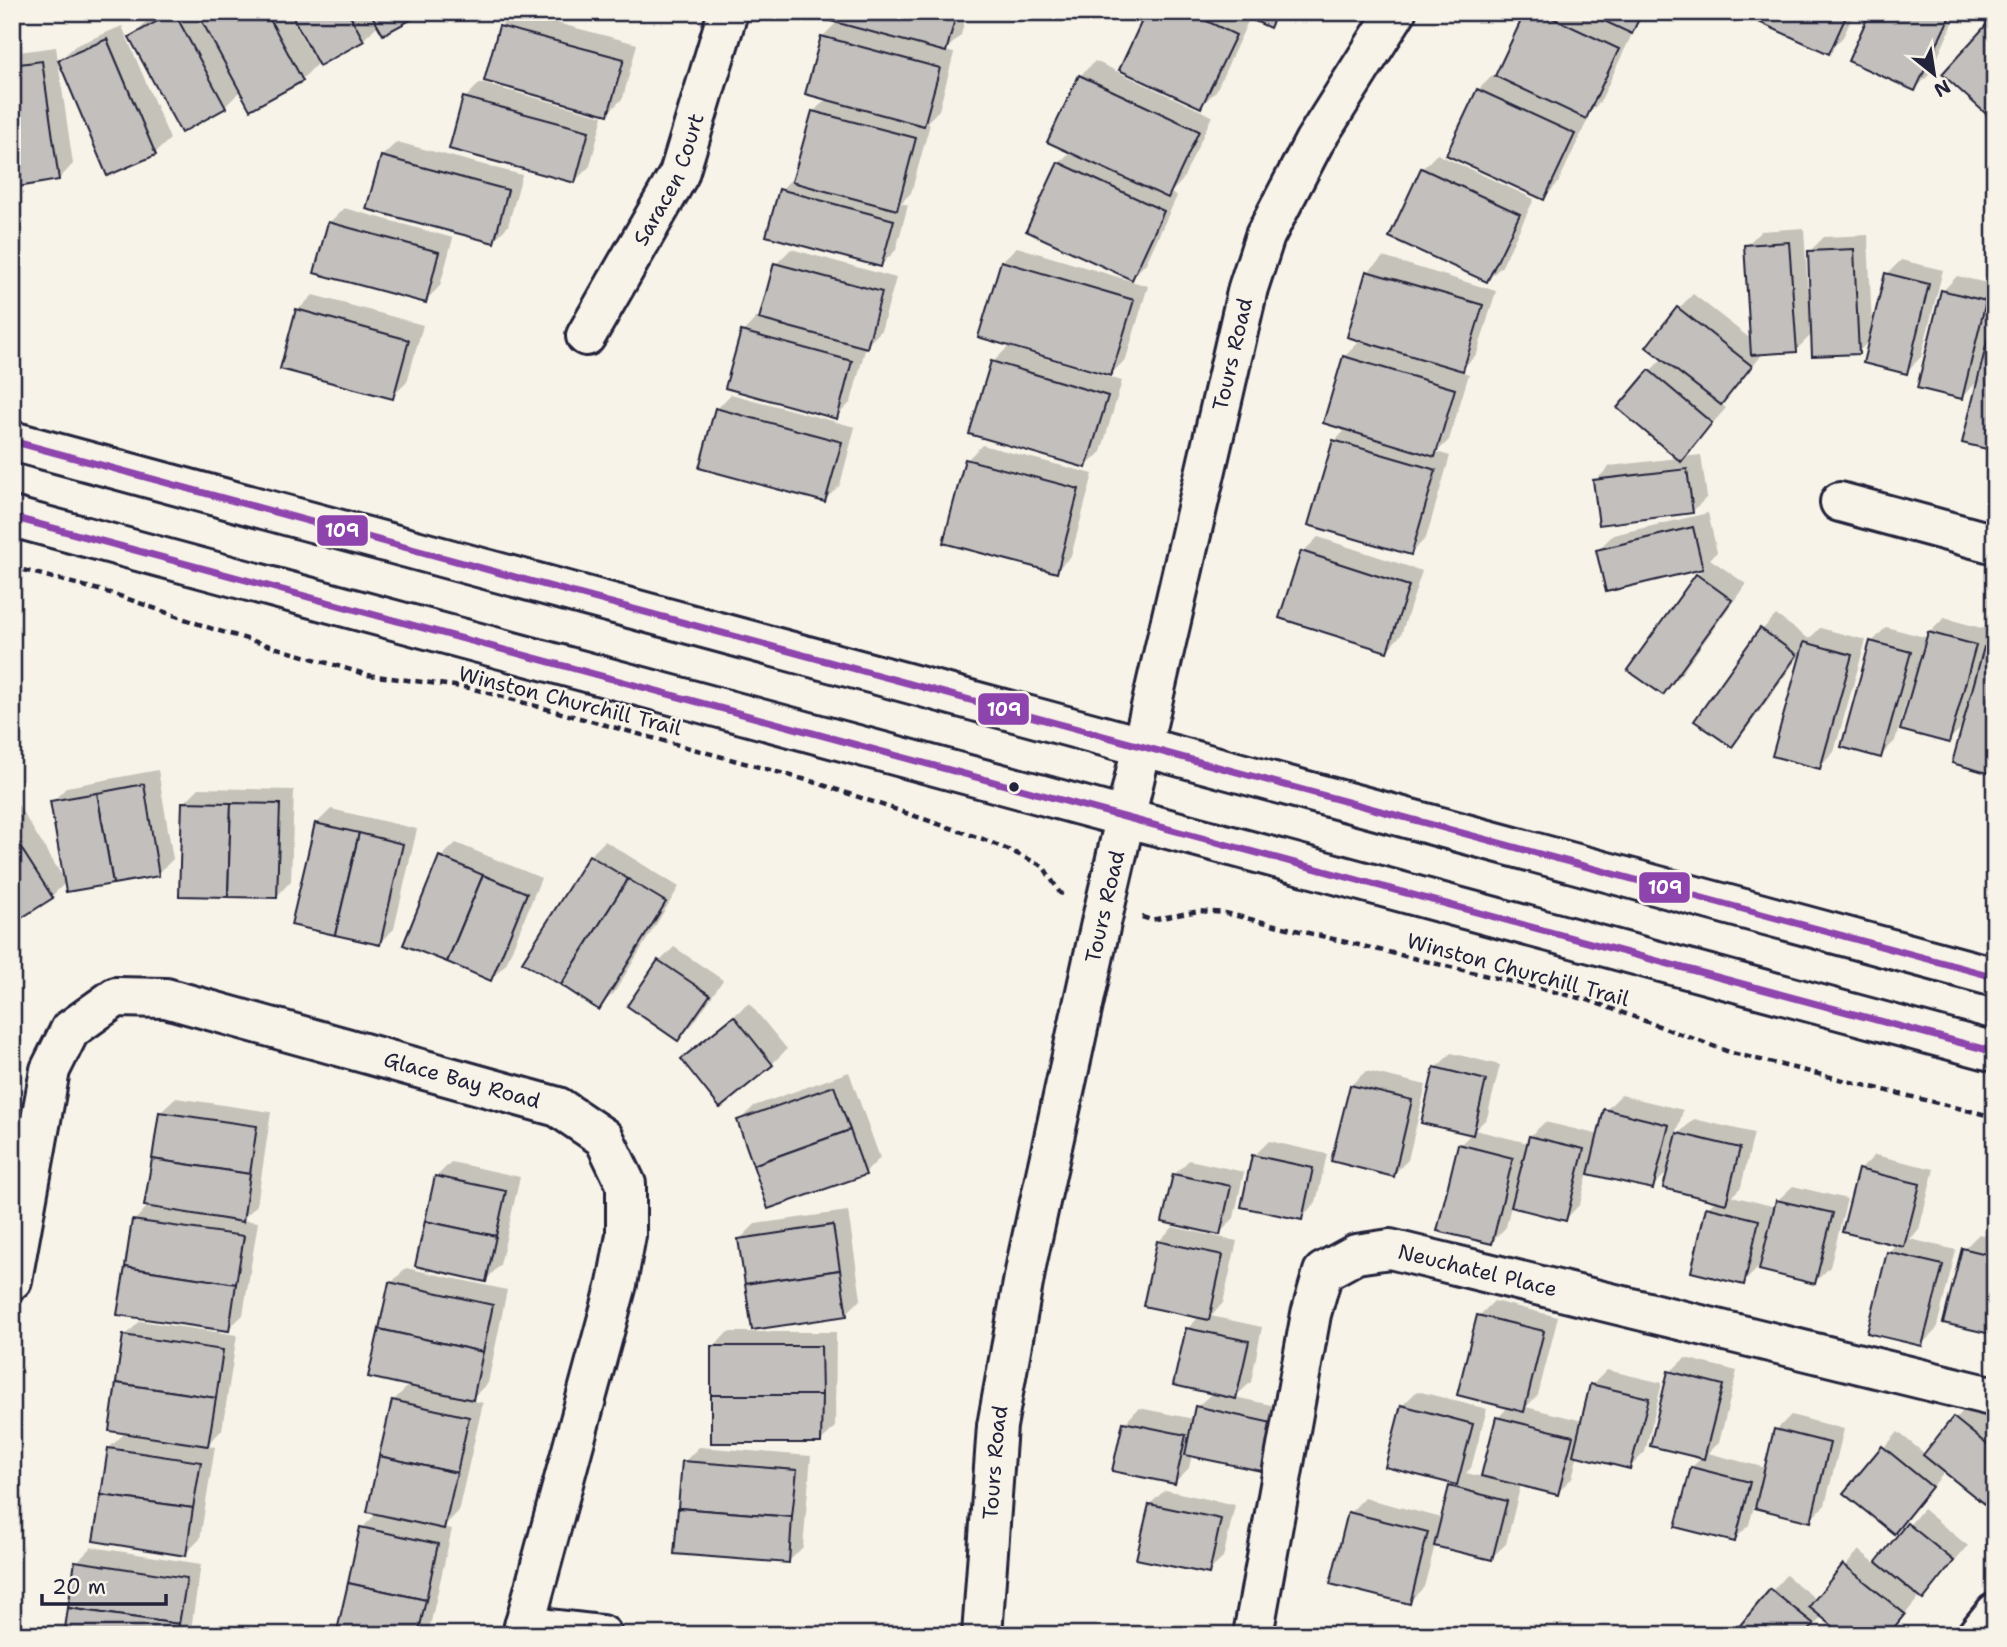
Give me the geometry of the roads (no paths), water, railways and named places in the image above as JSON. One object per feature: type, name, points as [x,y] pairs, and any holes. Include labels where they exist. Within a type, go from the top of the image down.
[{"type":"street","name":"Saracen Court","points":[[586,336],[679,174],[728,12]]},
{"type":"street","name":"Tours Road","points":[[982,1635],[999,1414],[1027,1261],[1141,746],[1248,288],[1265,236],[1314,142],[1396,12]]},
{"type":"street","points":[[12,441],[1995,977]]},
{"type":"street","points":[[1840,502],[1995,544]]},
{"type":"street","points":[[12,517],[1995,1052]]},
{"type":"street","name":"Glace Bay Road","points":[[12,1280],[50,1070],[70,1030],[116,998],[166,998],[558,1107],[604,1138],[626,1184],[626,1234],[617,1284],[523,1630]]},
{"type":"street","name":"Neuchatel Place","points":[[1253,1635],[1311,1314],[1323,1272],[1356,1254],[1390,1249],[1995,1397]]},
{"type":"street","points":[[1977,1635],[1995,1613]]},
{"type":"street","points":[[523,1630],[602,1635]]}]
